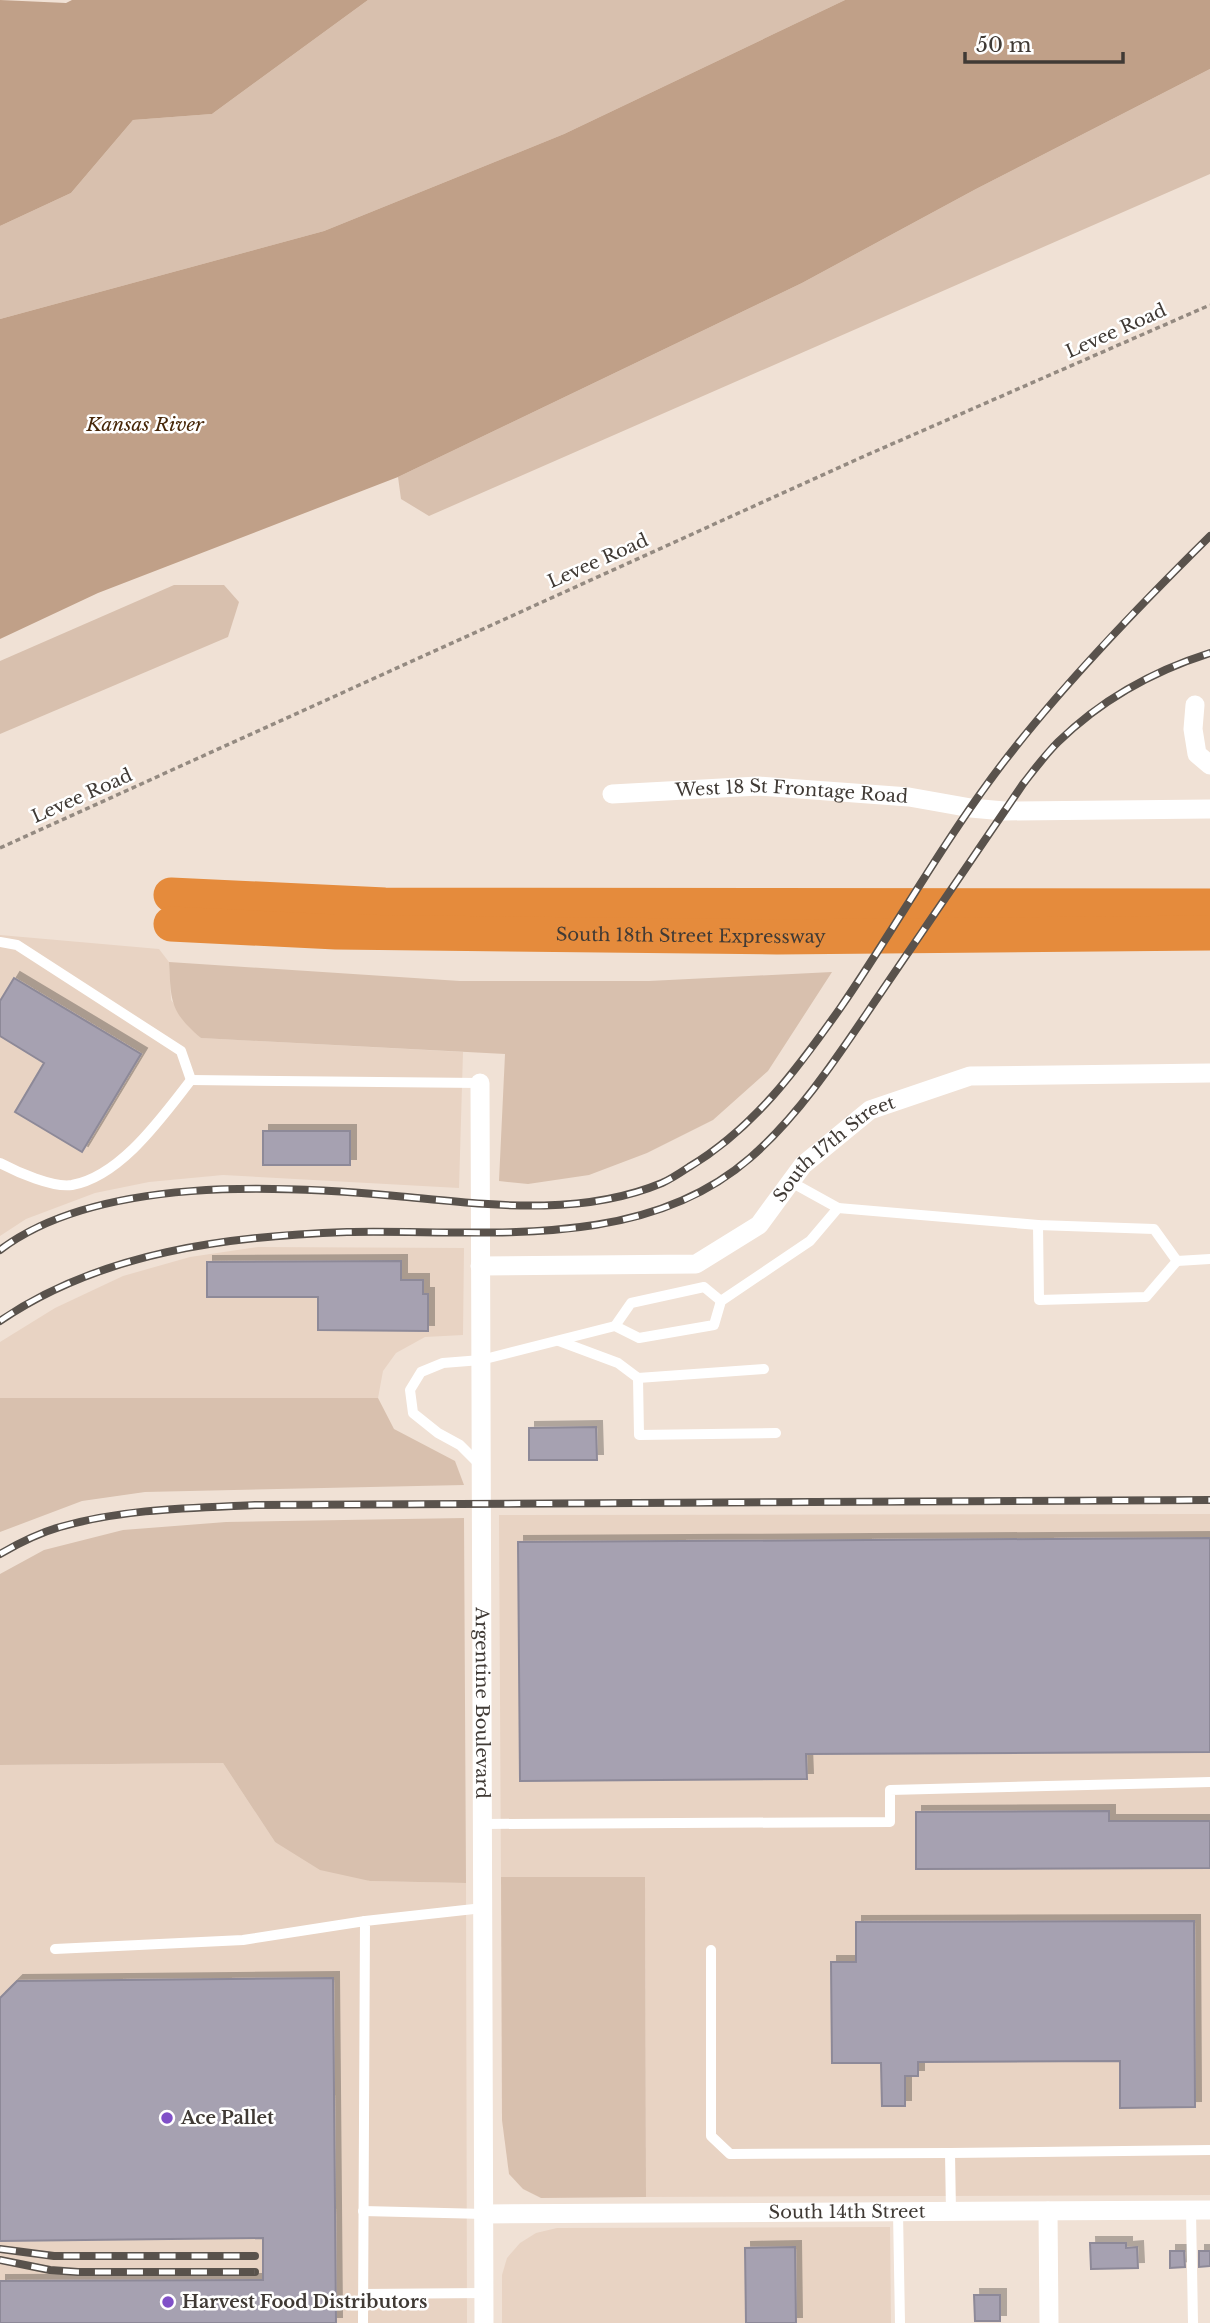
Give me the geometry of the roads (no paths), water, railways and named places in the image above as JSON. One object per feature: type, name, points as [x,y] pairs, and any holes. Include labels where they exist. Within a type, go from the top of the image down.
[{"type":"highway","name":"South 18th Street Expressway","points":[[171,909],[337,932],[777,922],[1043,920],[1210,906]]},
{"type":"highway","name":"South 18th Street Expressway","points":[[1043,920],[1210,933]]},
{"type":"street","points":[[1195,705],[1193,729],[1197,754],[1210,765]]},
{"type":"street","name":"West 18 St Frontage Road","points":[[612,794],[758,786],[909,797],[1004,811],[1210,809]]},
{"type":"street","name":"South 17th Street","points":[[480,1266],[696,1264],[759,1225],[803,1166],[870,1110],[970,1076],[1210,1073]]},
{"type":"street","name":"Argentine Boulevard","points":[[480,1083],[485,2323]]},
{"type":"street","name":"South 14th Street","points":[[485,2214],[1201,2210]]},
{"type":"street","points":[[1048,2211],[1049,2323]]},
{"type":"lane","points":[[0,942],[17,946],[181,1051],[191,1080]]},
{"type":"lane","points":[[191,1080],[480,1083]]},
{"type":"lane","points":[[0,1163],[27,1177],[70,1185],[113,1168],[160,1120],[191,1080]]},
{"type":"lane","points":[[791,1182],[838,1208],[1038,1224],[1154,1229],[1177,1261]]},
{"type":"lane","points":[[481,1467],[460,1445],[438,1433],[413,1413],[411,1390],[421,1372],[443,1363],[481,1360],[615,1326],[639,1338],[714,1325],[721,1301],[810,1241],[838,1208]]},
{"type":"lane","points":[[1038,1224],[1039,1300],[1146,1297],[1177,1261],[1210,1259]]},
{"type":"lane","points":[[615,1326],[631,1303],[704,1287],[721,1301]]},
{"type":"lane","points":[[558,1340],[618,1363],[638,1378],[764,1369]]},
{"type":"lane","points":[[638,1378],[639,1435],[775,1433]]},
{"type":"lane","points":[[483,1824],[890,1822],[890,1790],[1210,1782]]},
{"type":"lane","points":[[54,1949],[243,1940],[365,1921],[484,1908]]},
{"type":"lane","points":[[363,2323],[365,1921]]},
{"type":"lane","points":[[711,1950],[711,2136],[730,2154],[1210,2150]]},
{"type":"lane","points":[[950,2153],[951,2212]]},
{"type":"lane","points":[[1193,2323],[1201,2210]]},
{"type":"lane","points":[[363,2211],[485,2214]]},
{"type":"lane","points":[[898,2212],[900,2323]]},
{"type":"lane","points":[[363,2294],[485,2293]]},
{"type":"water","points":[[0,0],[66,3],[72,0],[368,0],[212,114],[133,120],[71,193],[0,226]]},
{"type":"water","name":"Kansas River","points":[[845,0],[1210,0],[1210,69],[976,189],[802,283],[398,477],[98,593],[0,639],[0,319],[324,231],[564,134]]},
{"type":"railway","points":[[0,1250],[40,1226],[87,1209],[138,1197],[191,1191],[299,1189],[530,1206],[597,1201],[630,1194],[672,1178],[734,1134],[791,1074],[841,1007],[970,808],[1017,745],[1110,638],[1210,536]]},
{"type":"railway","points":[[0,1321],[39,1298],[80,1279],[167,1252],[302,1234],[558,1230],[610,1222],[660,1209],[707,1188],[750,1158],[788,1121],[805,1100],[1023,784],[1053,747],[1092,713],[1129,688],[1210,653]]},
{"type":"railway","points":[[0,1554],[44,1532],[107,1516],[231,1506],[1210,1500]]},
{"type":"railway","points":[[0,2249],[54,2256],[255,2256]]},
{"type":"railway","points":[[0,2260],[50,2270],[78,2272],[255,2272]]},
{"type":"place","name":"Ace Pallet","points":[[167,2118]]},
{"type":"place","name":"Harvest Food Distributors","points":[[168,2302]]}]
